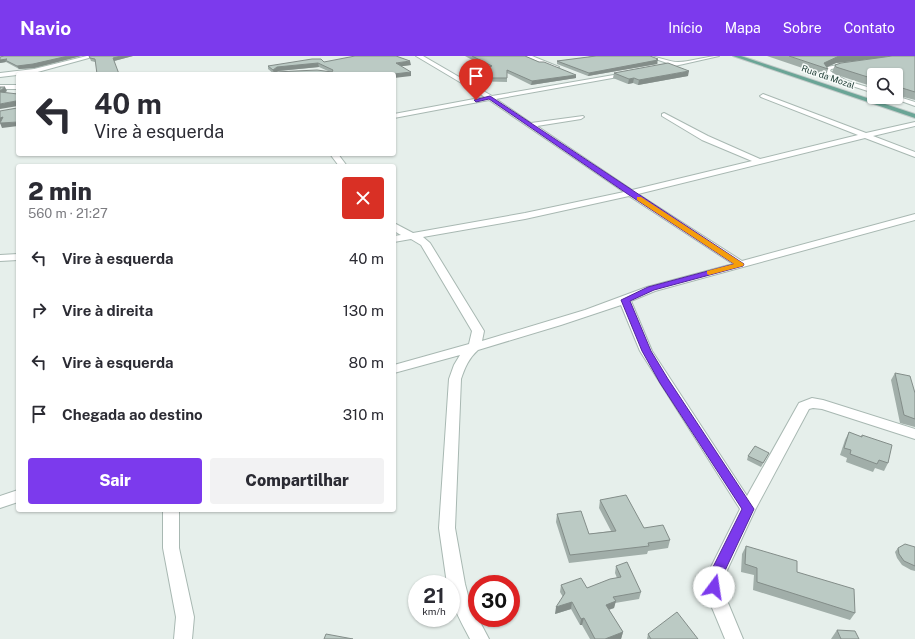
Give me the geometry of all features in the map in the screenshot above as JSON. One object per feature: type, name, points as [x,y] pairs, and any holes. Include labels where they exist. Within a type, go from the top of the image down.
[{"type":"main road","name":"Rua da Mozal","points":[[736,56],[915,116]]},
{"type":"street","points":[[26,72],[93,56]]},
{"type":"street","points":[[419,56],[490,98],[740,264]]},
{"type":"street","points":[[527,56],[561,70]]},
{"type":"street","points":[[650,56],[677,64]]},
{"type":"street","points":[[647,69],[716,56]]},
{"type":"street","points":[[852,64],[829,68],[827,72],[845,82],[867,89]]},
{"type":"street","points":[[396,116],[633,72]]},
{"type":"street","points":[[0,75],[16,73]]},
{"type":"street","points":[[575,75],[589,80]]},
{"type":"street","points":[[0,88],[16,87]]},
{"type":"street","points":[[763,96],[915,155]]},
{"type":"street","points":[[903,100],[915,104]]},
{"type":"street","points":[[664,115],[705,138],[758,161]]},
{"type":"street","points":[[531,125],[581,117]]},
{"type":"street","points":[[396,239],[496,221],[631,193],[915,124]]},
{"type":"street","points":[[396,368],[625,300],[651,289],[915,217]]},
{"type":"street","points":[[396,228],[425,243],[478,331],[475,346],[466,353],[460,364],[455,379],[447,528],[456,584],[462,605],[480,639]]},
{"type":"street","points":[[0,258],[16,257]]},
{"type":"street","points":[[625,300],[646,351],[748,509]]},
{"type":"street","points":[[734,639],[717,598],[714,579],[748,509],[804,406],[812,403],[823,405],[915,434]]},
{"type":"street","points":[[0,502],[16,497]]},
{"type":"street","points":[[171,512],[171,548],[186,617],[183,639]]},
{"type":"building","points":[[68,56],[17,66],[5,60],[7,59],[0,60],[0,57]]},
{"type":"building","points":[[89,56],[121,56],[113,58],[118,72],[97,72],[95,59],[90,58]]},
{"type":"building","points":[[355,56],[396,56],[410,61],[396,63],[411,72],[396,74],[396,72],[332,72],[333,70],[318,63],[277,67],[273,70],[268,66],[312,59],[321,59],[324,62]]},
{"type":"building","points":[[472,56],[525,56],[576,75],[532,81],[507,70],[507,78],[469,78],[463,73],[492,66]]},
{"type":"building","points":[[596,56],[650,56],[658,60],[589,73],[557,61]]},
{"type":"building","points":[[789,56],[839,56],[824,63],[828,69]]},
{"type":"building","points":[[892,56],[915,56],[915,92],[903,88],[903,68],[867,68],[867,77],[836,67],[835,65]]},
{"type":"building","points":[[668,63],[689,71],[639,80],[634,78],[629,79],[614,73]]},
{"type":"building","points":[[317,70],[332,72],[275,72]]},
{"type":"building","points":[[0,92],[16,94],[16,101],[0,104]]},
{"type":"building","points":[[16,108],[16,122],[0,123],[3,117],[0,118],[0,111]]},
{"type":"building","points":[[895,373],[910,376],[915,393],[915,419],[904,415]]},
{"type":"building","points":[[849,432],[892,445],[888,463],[879,460],[877,464],[850,454],[851,450],[844,448]]},
{"type":"building","points":[[755,446],[769,453],[763,463],[748,456]]},
{"type":"building","points":[[626,495],[644,528],[663,525],[670,540],[648,543],[649,546],[570,555],[557,514],[581,511],[589,534],[616,531],[600,500]]},
{"type":"building","points":[[905,544],[915,547],[915,566],[904,561],[899,554],[898,548]]},
{"type":"building","points":[[746,546],[797,561],[797,572],[854,589],[855,613],[757,582],[757,568],[745,564]]},
{"type":"building","points":[[627,562],[641,592],[613,597],[616,601],[606,605],[623,632],[605,639],[595,639],[584,618],[581,619],[572,602],[556,607],[565,593],[561,585],[581,578],[587,588],[610,579],[621,577],[616,566]]},
{"type":"building","points":[[677,612],[698,639],[651,639],[648,634]]},
{"type":"building","points":[[837,630],[855,631],[859,639],[841,639]]},
{"type":"building","points":[[326,634],[353,639],[324,639]]},
{"type":"slow traffic","points":[[639,198],[740,264],[709,273]]},
{"type":"route","points":[[476,100],[490,98],[740,264],[651,289],[625,300],[646,351],[748,509],[714,579],[714,587]]}]
